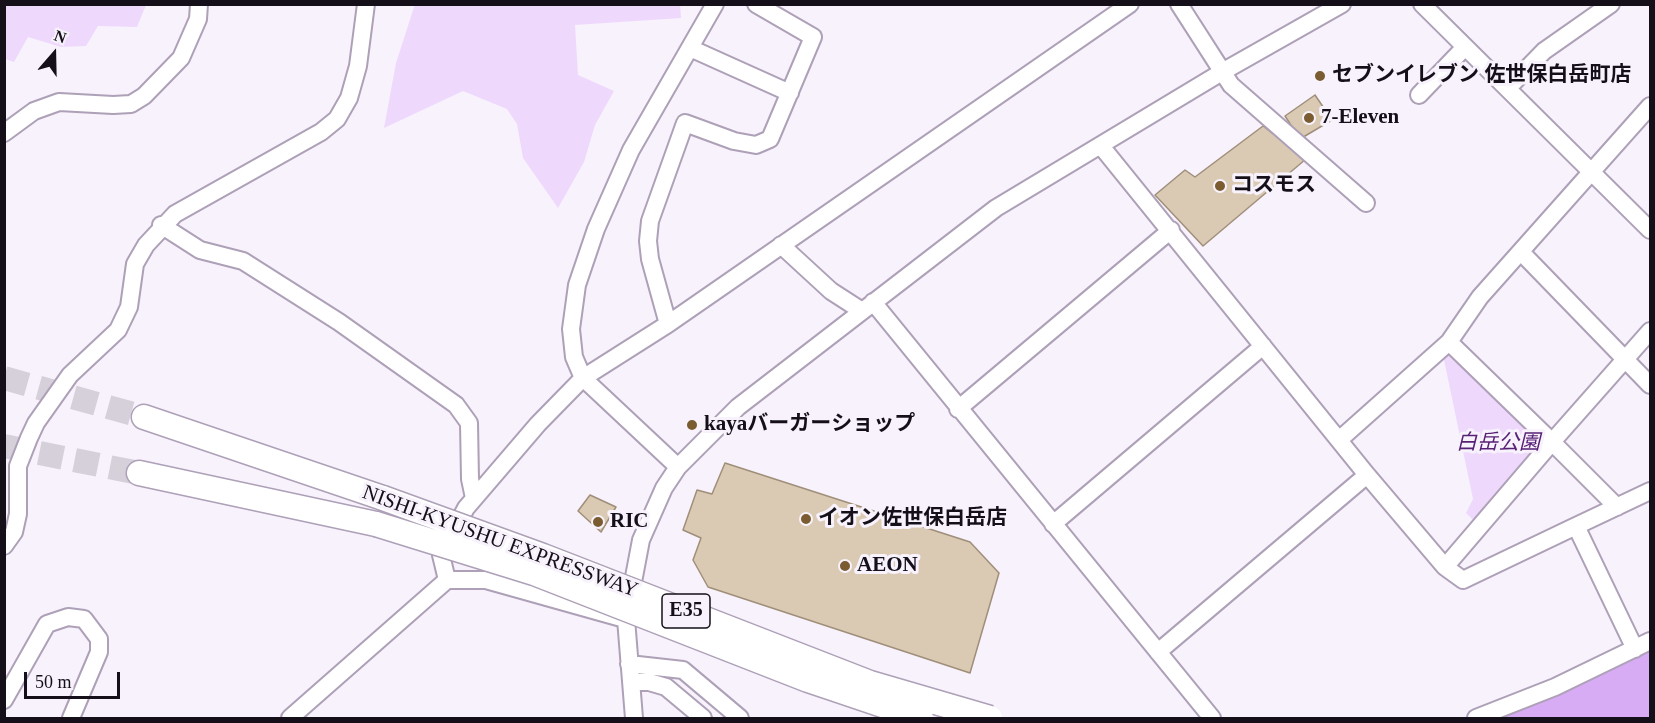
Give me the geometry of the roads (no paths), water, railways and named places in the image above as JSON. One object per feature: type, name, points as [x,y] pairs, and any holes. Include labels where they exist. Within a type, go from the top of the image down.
[{"type":"highway","name":"NISHI-KYUSHU EXPRESSWAY","points":[[144,417],[383,498],[574,568],[840,672],[990,718]]},
{"type":"highway","name":"NISHI-KYUSHU EXPRESSWAY","points":[[139,473],[376,524],[534,573],[808,680],[921,718]]},
{"type":"street","points":[[4,133],[34,111],[59,102],[122,105],[131,104],[144,96],[181,58],[198,19],[199,4]]},
{"type":"street","points":[[4,546],[14,532],[18,514],[18,466],[36,423],[70,375],[118,330],[129,307],[135,264],[146,244],[161,225],[175,214],[321,132],[337,119],[349,98],[358,66],[366,4]]},
{"type":"street","points":[[678,467],[583,378],[574,357],[571,329],[577,285],[596,229],[631,150],[715,4]]},
{"type":"street","points":[[668,324],[650,259],[648,241],[650,221],[685,123],[734,141],[756,145],[770,139],[813,37],[756,4]]},
{"type":"street","points":[[447,580],[441,555],[474,498],[538,424],[583,378],[668,324],[1131,4]]},
{"type":"street","points":[[1179,4],[1231,85],[1366,203]]},
{"type":"street","points":[[634,718],[626,619],[641,540],[664,488],[678,467],[738,407],[996,208],[1222,72],[1342,4]]},
{"type":"street","points":[[1422,4],[1650,230]]},
{"type":"street","points":[[1508,88],[1544,51],[1611,4]]},
{"type":"street","points":[[1419,95],[1465,47]]},
{"type":"street","points":[[690,48],[790,93]]},
{"type":"street","points":[[1339,440],[1449,342],[1480,297],[1649,110]]},
{"type":"street","points":[[1101,146],[1367,475],[1445,567],[1463,580],[1650,490]]},
{"type":"street","points":[[161,225],[200,250],[243,261],[339,322],[440,391],[456,405],[469,423],[470,479],[474,498]]},
{"type":"street","points":[[958,410],[1171,230]]},
{"type":"street","points":[[781,245],[831,291],[868,306],[958,410],[1212,718]]},
{"type":"street","points":[[1521,252],[1650,385]]},
{"type":"street","points":[[1445,567],[1650,331]]},
{"type":"street","points":[[1449,342],[1617,507]]},
{"type":"street","points":[[1053,524],[1263,346]]},
{"type":"street","points":[[1158,652],[1367,475]]},
{"type":"street","points":[[1576,526],[1635,649]]},
{"type":"street","points":[[290,718],[447,580],[486,580],[964,718]]},
{"type":"street","points":[[4,700],[47,624],[68,617],[84,620],[99,639],[99,652],[71,718]]},
{"type":"street","points":[[1476,718],[1555,687],[1650,641]]},
{"type":"street","points":[[629,664],[683,670],[740,718]]},
{"type":"street","points":[[631,682],[649,682],[666,687],[703,718]]},
{"type":"tunnel","points":[[4,378],[144,417]]},
{"type":"tunnel","points":[[4,446],[139,473]]},
{"type":"place","name":"セブンイレブン 佐世保白岳町店","points":[[1320,76]]},
{"type":"place","name":"7-Eleven","points":[[1309,118]]},
{"type":"place","name":"コスモス","points":[[1220,186]]},
{"type":"place","name":"kayaバーガーショップ","points":[[692,425]]},
{"type":"place","name":"イオン佐世保白岳店","points":[[806,519]]},
{"type":"place","name":"RIC","points":[[598,522]]},
{"type":"place","name":"AEON","points":[[845,566]]},
{"type":"park label","name":"白岳公園","points":[[1498,443]]}]
